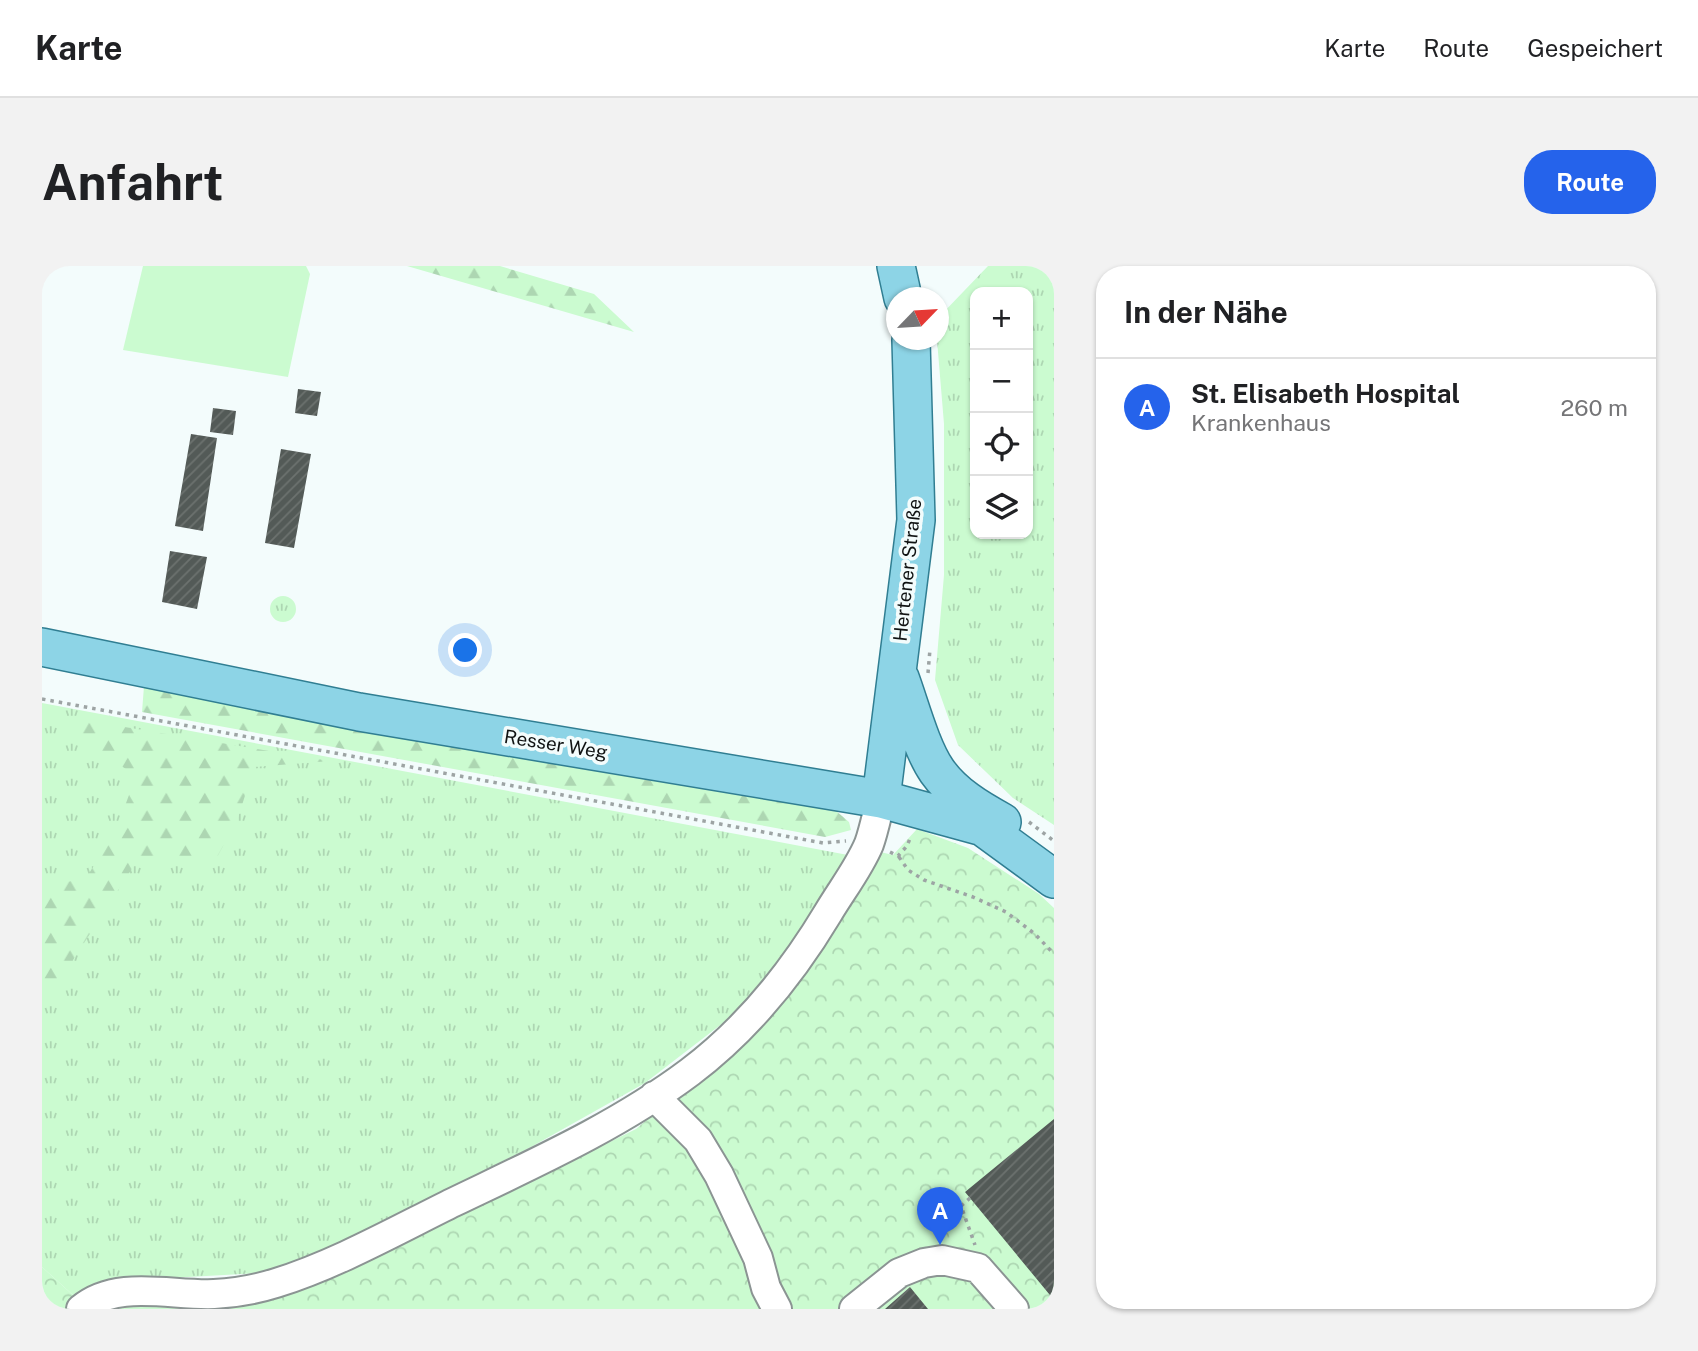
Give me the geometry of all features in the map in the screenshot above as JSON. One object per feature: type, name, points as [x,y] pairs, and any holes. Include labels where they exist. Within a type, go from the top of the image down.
[{"type":"main road","points":[[896,266],[901,287]]},
{"type":"main road","name":"Hertener Straße","points":[[881,799],[916,520],[911,350]]},
{"type":"main road","name":"Resser Weg","points":[[42,647],[359,712],[881,799],[983,827],[1054,879]]},
{"type":"main road","points":[[897,670],[920,735],[937,771],[972,806],[1014,828],[1054,859]]},
{"type":"street","points":[[81,1309],[97,1298],[125,1292],[214,1294],[276,1283],[354,1250],[583,1139],[654,1096],[691,1071],[752,1016],[811,940],[869,844],[881,799]]},
{"type":"street","points":[[654,1096],[698,1140],[705,1152],[758,1258],[766,1288],[778,1309]]},
{"type":"street","points":[[854,1309],[899,1273],[924,1263],[942,1260],[978,1268],[1014,1309]]},
{"type":"path","points":[[42,699],[823,843],[847,841],[869,844],[898,856],[908,870],[924,880],[1006,912],[1035,934],[1054,954]]},
{"type":"path","points":[[898,856],[907,846],[919,809]]},
{"type":"path","points":[[970,1198],[961,1206],[977,1253],[978,1268]]},
{"type":"green space","points":[[143,266],[306,266],[310,274],[288,377],[123,350]]},
{"type":"green space","points":[[407,266],[500,266],[594,294],[634,332]]},
{"type":"green space","points":[[988,266],[1054,266],[1054,825],[1013,798],[958,745],[935,680],[944,575],[944,424],[938,350],[949,350],[949,307]]},
{"type":"green space","points":[[283,596],[292,600],[296,609],[292,618],[283,622],[274,618],[270,609],[274,600]]},
{"type":"green space","points":[[144,686],[835,810],[849,822],[851,830],[825,837],[142,712]]},
{"type":"green space","points":[[42,703],[848,855],[817,910],[745,1006],[645,1083],[531,1147],[279,1272],[97,1282],[74,1296],[42,1267]]},
{"type":"green space","points":[[46,714],[330,761],[254,767],[237,821],[216,859],[167,856],[135,864],[42,1008],[42,887],[86,878],[115,833],[136,776]]},
{"type":"green space","points":[[917,829],[968,848],[1039,894],[1054,908],[1054,1309],[42,1309],[42,1267],[74,1296],[109,1308],[280,1293],[460,1216],[636,1129],[777,1010],[872,850],[893,855]]},
{"type":"building","points":[[298,389],[321,392],[317,416],[295,413]]},
{"type":"building","points":[[213,408],[236,411],[233,435],[210,432]]},
{"type":"building","points":[[191,434],[217,438],[203,531],[175,526]]},
{"type":"building","points":[[281,449],[311,454],[294,548],[265,543]]},
{"type":"building","points":[[170,551],[207,557],[197,609],[162,602]]},
{"type":"building","points":[[1054,1119],[1054,1300],[965,1192]]},
{"type":"building","points":[[910,1287],[928,1309],[885,1309]]},
{"type":"place","name":"St. Elisabeth Hospital","points":[[940,1245]]}]
